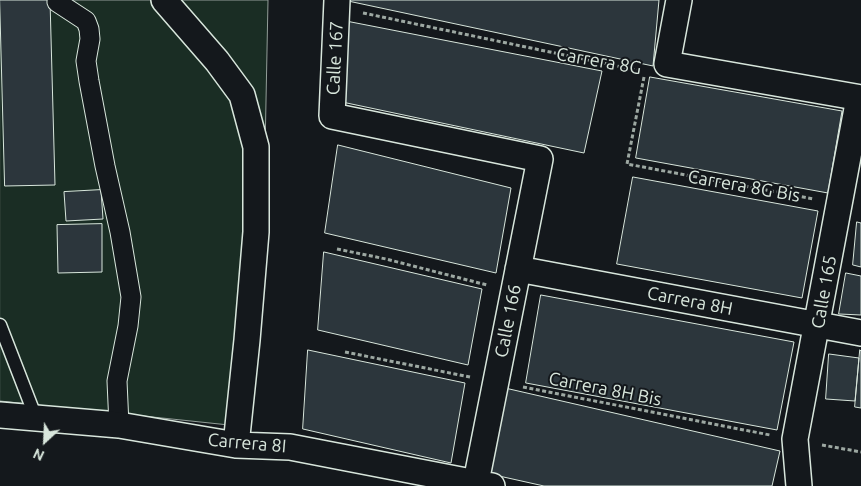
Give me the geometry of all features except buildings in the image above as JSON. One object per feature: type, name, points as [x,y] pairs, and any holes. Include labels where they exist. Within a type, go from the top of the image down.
[{"type":"street","points":[[164,0],[217,61],[242,95],[256,147],[256,232],[236,445]]},
{"type":"street","points":[[656,68],[678,0]]},
{"type":"street","points":[[56,2],[86,21],[90,29],[86,61],[89,81],[104,166],[120,232],[131,297],[128,326],[117,382],[119,425]]},
{"type":"street","name":"Calle 167","points":[[338,4],[332,116],[540,159]]},
{"type":"street","name":"Carrera 8G","points":[[656,68],[860,98]]},
{"type":"street","name":"Calle 165","points":[[799,486],[795,440],[860,98]]},
{"type":"street","name":"Calle 166","points":[[484,484],[496,382],[540,159]]},
{"type":"street","name":"Carrera 8H","points":[[516,280],[861,333]]},
{"type":"street","name":"Carrera 8I","points":[[0,415],[119,425],[236,445],[290,447],[484,484]]},
{"type":"lane","points":[[0,325],[36,418]]},
{"type":"path","name":"Carrera 8G","points":[[338,4],[656,68]]},
{"type":"path","name":"Carrera 8G Bis","points":[[656,68],[627,164],[840,204]]},
{"type":"path","points":[[337,249],[516,280]]},
{"type":"path","name":"Carrera 8H Bis","points":[[345,352],[861,452]]},
{"type":"green space","points":[[0,0],[268,0],[263,252],[248,427],[0,401]]}]
